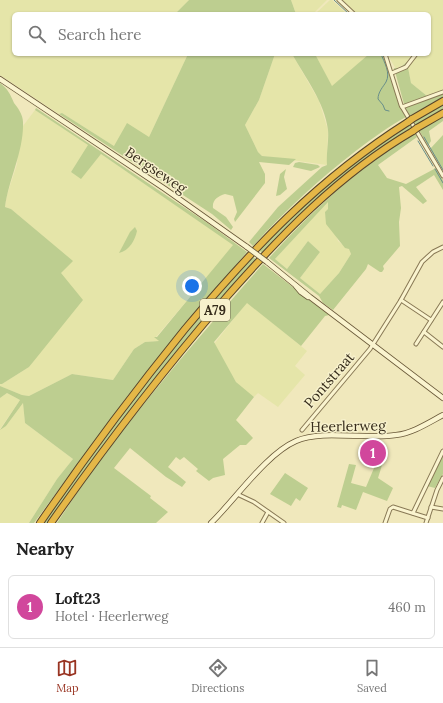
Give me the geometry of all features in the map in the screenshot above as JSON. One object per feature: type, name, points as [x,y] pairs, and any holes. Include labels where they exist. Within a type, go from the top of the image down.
[{"type":"highway","name":"A79","points":[[40,523],[124,406],[200,312],[256,248],[292,211],[326,181],[368,148],[410,120],[443,101]]},
{"type":"highway","name":"A79","points":[[51,523],[168,368],[266,253],[310,208],[343,180],[389,146],[443,113]]},
{"type":"street","points":[[339,0],[352,12]]},
{"type":"street","points":[[386,56],[402,107],[443,176]]},
{"type":"street","points":[[392,73],[406,67],[414,56]]},
{"type":"street","name":"Bergseweg","points":[[0,79],[165,189],[248,247],[310,297],[443,398]]},
{"type":"street","points":[[402,107],[443,92]]},
{"type":"street","name":"Pontstraat","points":[[302,430],[343,383],[372,345],[401,300],[422,262],[433,252],[443,247]]},
{"type":"street","points":[[401,300],[431,320]]},
{"type":"street","points":[[416,344],[443,302]]},
{"type":"street","points":[[424,332],[443,347]]},
{"type":"street","name":"Heerlerweg","points":[[210,523],[276,455],[298,440],[317,436],[397,435],[412,431],[443,415]]},
{"type":"street","points":[[412,513],[443,451]]},
{"type":"street","points":[[426,523],[431,506],[443,478]]},
{"type":"street","points":[[237,494],[254,502],[284,523]]},
{"type":"street","points":[[431,506],[443,509]]},
{"type":"street","points":[[385,523],[391,507],[428,518]]},
{"type":"street","points":[[262,523],[268,512]]},
{"type":"green space","points":[[0,0],[189,0],[177,12],[12,12],[12,56],[187,56],[149,137],[114,146],[62,113],[59,114],[0,75]]},
{"type":"green space","points":[[189,0],[291,0],[295,12],[177,12]]},
{"type":"green space","points":[[291,0],[327,0],[315,12],[295,12]]},
{"type":"green space","points":[[330,0],[332,0],[345,12],[317,12]]},
{"type":"green space","points":[[341,0],[443,0],[443,90],[427,96],[411,83],[407,62],[396,69],[388,56],[431,56],[431,12],[354,12]]},
{"type":"green space","points":[[187,56],[274,56],[259,100],[245,125],[258,152],[262,156],[296,159],[289,165],[259,162],[265,174],[265,183],[235,222],[234,219],[237,212],[233,196],[225,194],[216,199],[213,203],[213,208],[226,217],[233,227],[231,230],[212,214],[59,114],[62,113],[114,146],[127,123],[149,137]]},
{"type":"green space","points":[[274,56],[293,56],[319,101],[328,130],[327,165],[262,156],[258,152],[245,125],[259,100]]},
{"type":"green space","points":[[293,56],[316,56],[332,86],[367,56],[384,56],[390,69],[399,101],[406,117],[393,124],[329,172],[277,220],[253,246],[249,242],[278,207],[322,167],[327,165],[328,130],[323,110],[314,90]]},
{"type":"green space","points":[[316,56],[367,56],[332,87]]},
{"type":"green space","points":[[407,62],[411,83],[427,96],[443,90],[443,97],[409,116],[394,68],[399,68]]},
{"type":"green space","points":[[0,83],[5,87],[19,109],[23,119],[23,133],[19,154],[5,207],[11,209],[73,261],[61,273],[83,300],[29,367],[2,384],[0,384]]},
{"type":"green space","points":[[443,104],[443,111],[365,160],[332,185],[308,206],[262,253],[259,250],[316,192],[392,133]]},
{"type":"green space","points":[[36,108],[209,224],[247,252],[129,394],[34,523],[29,523],[57,479],[73,459],[25,423],[23,403],[6,426],[0,430],[20,400],[7,393],[0,398],[0,386],[22,395],[29,396],[72,374],[113,380],[134,349],[145,342],[159,341],[154,337],[157,337],[233,245],[101,154],[81,179],[71,172],[88,145],[35,110]]},
{"type":"green space","points":[[35,110],[89,145],[71,172],[81,178],[101,154],[234,245],[156,337],[159,341],[145,342],[134,349],[113,380],[72,374],[29,396],[22,395],[0,386],[0,384],[29,367],[44,346],[61,273],[72,261],[11,209],[5,207],[7,195],[17,164],[20,130]]},
{"type":"green space","points":[[443,117],[443,121],[429,131],[431,141],[428,146],[419,130]]},
{"type":"green space","points":[[415,133],[417,137],[378,165],[387,178],[406,184],[436,168],[443,180],[443,190],[434,175],[416,187],[427,201],[423,204],[402,186],[399,187],[401,208],[399,222],[400,246],[383,266],[384,269],[382,272],[368,264],[366,269],[333,310],[323,303],[319,296],[269,258],[320,206],[356,175],[394,146]],"holes":[[[328,202],[328,209],[325,212],[326,224],[345,248],[349,249],[351,254],[339,273],[320,294],[300,278],[320,252],[308,241],[287,269],[275,259]]]},
{"type":"green space","points":[[443,135],[443,170],[430,149]]},
{"type":"green space","points":[[299,162],[318,165],[320,167],[311,171],[293,167],[295,163]]},
{"type":"green space","points":[[286,169],[284,177],[287,189],[280,195],[276,196],[280,174]]},
{"type":"green space","points":[[328,201],[328,210],[338,241],[345,247],[349,248],[351,254],[339,273],[320,294],[300,278],[320,252],[308,241],[287,269],[275,259]]},
{"type":"green space","points":[[135,227],[137,231],[135,238],[129,248],[119,253],[130,232]]},
{"type":"green space","points":[[253,257],[256,259],[219,302],[48,523],[44,523],[92,453],[169,352]]},
{"type":"green space","points":[[263,264],[329,315],[325,316],[301,346],[247,303],[214,342],[236,382],[254,397],[236,420],[253,438],[246,445],[240,445],[223,459],[225,475],[213,478],[209,481],[196,471],[198,469],[184,457],[180,460],[176,457],[168,467],[186,482],[182,487],[166,477],[130,448],[114,468],[151,496],[150,498],[168,512],[156,523],[57,523],[104,455],[155,390]]},
{"type":"green space","points":[[247,302],[307,351],[295,366],[305,375],[278,407],[258,393],[254,397],[243,389],[236,382],[214,344]]},
{"type":"green space","points":[[7,393],[20,400],[0,429],[0,398]]},
{"type":"green space","points":[[23,403],[25,423],[73,459],[57,479],[29,523],[0,523],[0,429],[6,426]]},
{"type":"green space","points":[[443,454],[443,474],[435,488],[427,486]]},
{"type":"green space","points":[[377,461],[383,462],[378,478],[393,488],[387,501],[363,492],[356,510],[342,505],[341,508],[337,507],[349,464],[356,465],[351,483],[366,487]]},
{"type":"green space","points":[[285,473],[308,488],[300,501],[296,498],[291,506],[270,494]]},
{"type":"waterway","points":[[334,0],[347,12]]},
{"type":"waterway","points":[[382,56],[388,75],[378,99],[385,110],[389,111]]},
{"type":"waterway","points":[[424,137],[443,170]]},
{"type":"waterway","points":[[418,141],[433,166]]},
{"type":"waterway","points":[[435,169],[443,183]]},
{"type":"place","name":"Loft23","points":[[373,453]]}]
